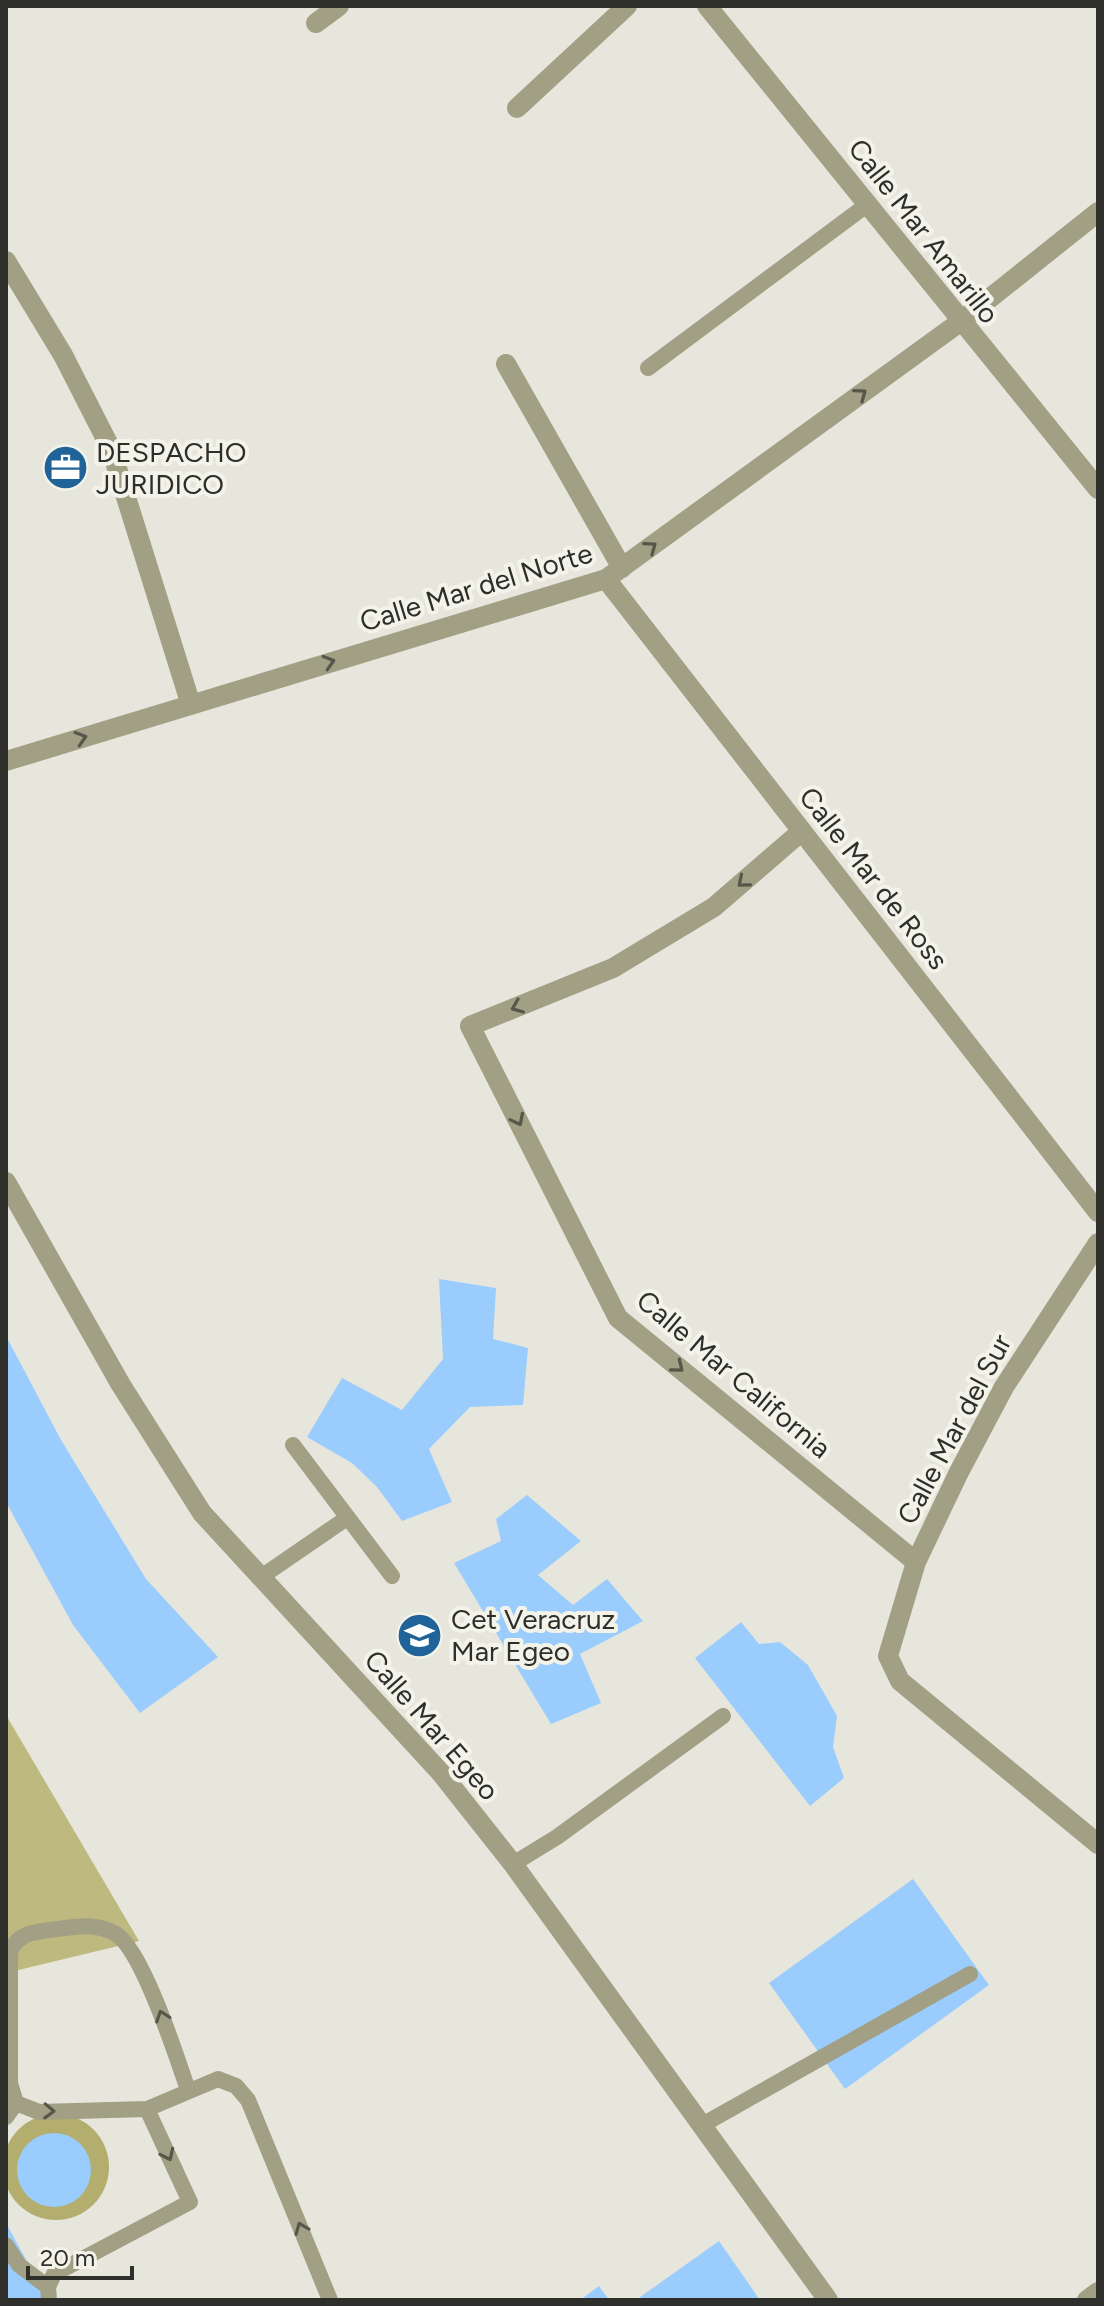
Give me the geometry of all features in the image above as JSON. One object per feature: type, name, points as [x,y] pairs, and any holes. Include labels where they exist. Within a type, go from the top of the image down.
[{"type":"street","points":[[316,23],[339,6]]},
{"type":"street","points":[[517,108],[627,6]]},
{"type":"street","name":"Calle Mar Amarillo","points":[[707,6],[1098,489]]},
{"type":"street","name":"Calle Mar del Norte","points":[[6,761],[614,573],[960,322],[1098,212]]},
{"type":"street","points":[[6,261],[63,355],[111,449],[191,705]]},
{"type":"street","name":"Calle Mar de Ross","points":[[506,364],[614,573],[802,831],[1098,1212]]},
{"type":"street","name":"Calle Mar California","points":[[802,831],[714,907],[613,968],[470,1026],[618,1318],[916,1562]]},
{"type":"street","name":"Calle Mar Egeo","points":[[6,1182],[121,1385],[202,1513],[441,1773],[513,1864],[704,2124],[828,2300]]},
{"type":"street","name":"Calle Mar del Sur","points":[[1098,1243],[1004,1387],[916,1562],[888,1656],[900,1681],[1098,1844]]},
{"type":"street","points":[[1087,2300],[1098,2292]]},
{"type":"lane","points":[[648,368],[868,204]]},
{"type":"lane","points":[[293,1445],[392,1576]]},
{"type":"lane","points":[[261,1577],[347,1518]]},
{"type":"lane","points":[[513,1864],[557,1837],[723,1716]]},
{"type":"lane","points":[[188,2090],[155,1997],[120,1936],[104,1928],[85,1925],[26,1934],[15,1940],[10,1951],[11,2110],[147,2109],[218,2079],[236,2086],[248,2100],[330,2300]]},
{"type":"lane","points":[[704,2124],[970,1974]]},
{"type":"lane","points":[[6,2245],[19,2265],[48,2294],[54,2274],[190,2202],[147,2109]]},
{"type":"shaded area","points":[[6,1715],[139,1941],[6,1973]]},
{"type":"shaded area","points":[[56,2114],[76,2118],[93,2130],[105,2147],[109,2167],[105,2187],[93,2204],[76,2216],[56,2220],[36,2216],[19,2204],[7,2187],[3,2167],[7,2147],[19,2130],[36,2118]]},
{"type":"building","points":[[439,1279],[496,1288],[493,1339],[528,1348],[523,1405],[470,1407],[429,1449],[452,1502],[402,1521],[377,1487],[352,1463],[307,1437],[342,1378],[402,1410],[443,1359]]},
{"type":"building","points":[[6,1336],[61,1440],[146,1579],[218,1657],[140,1713],[73,1625],[6,1502]]},
{"type":"building","points":[[527,1495],[581,1541],[538,1575],[573,1605],[607,1579],[643,1621],[580,1654],[601,1703],[551,1724],[454,1563],[501,1541],[496,1519]]},
{"type":"building","points":[[741,1622],[759,1644],[780,1642],[808,1665],[837,1716],[833,1747],[844,1778],[810,1806],[695,1658]]},
{"type":"building","points":[[913,1879],[989,1985],[845,2089],[769,1983]]},
{"type":"building","points":[[54,2133],[68,2136],[80,2144],[88,2156],[91,2170],[88,2184],[80,2196],[68,2204],[54,2207],[40,2204],[28,2196],[20,2184],[17,2170],[20,2156],[28,2144],[40,2136]]},
{"type":"building","points":[[6,2223],[48,2300],[6,2300]]},
{"type":"building","points":[[719,2241],[760,2300],[636,2300]]},
{"type":"building","points":[[599,2286],[609,2300],[580,2300]]},
{"type":"place","name":"DESPACHO JURIDICO","points":[[65,468]]},
{"type":"place","name":"Cet Veracruz Mar Egeo","points":[[420,1635]]}]
